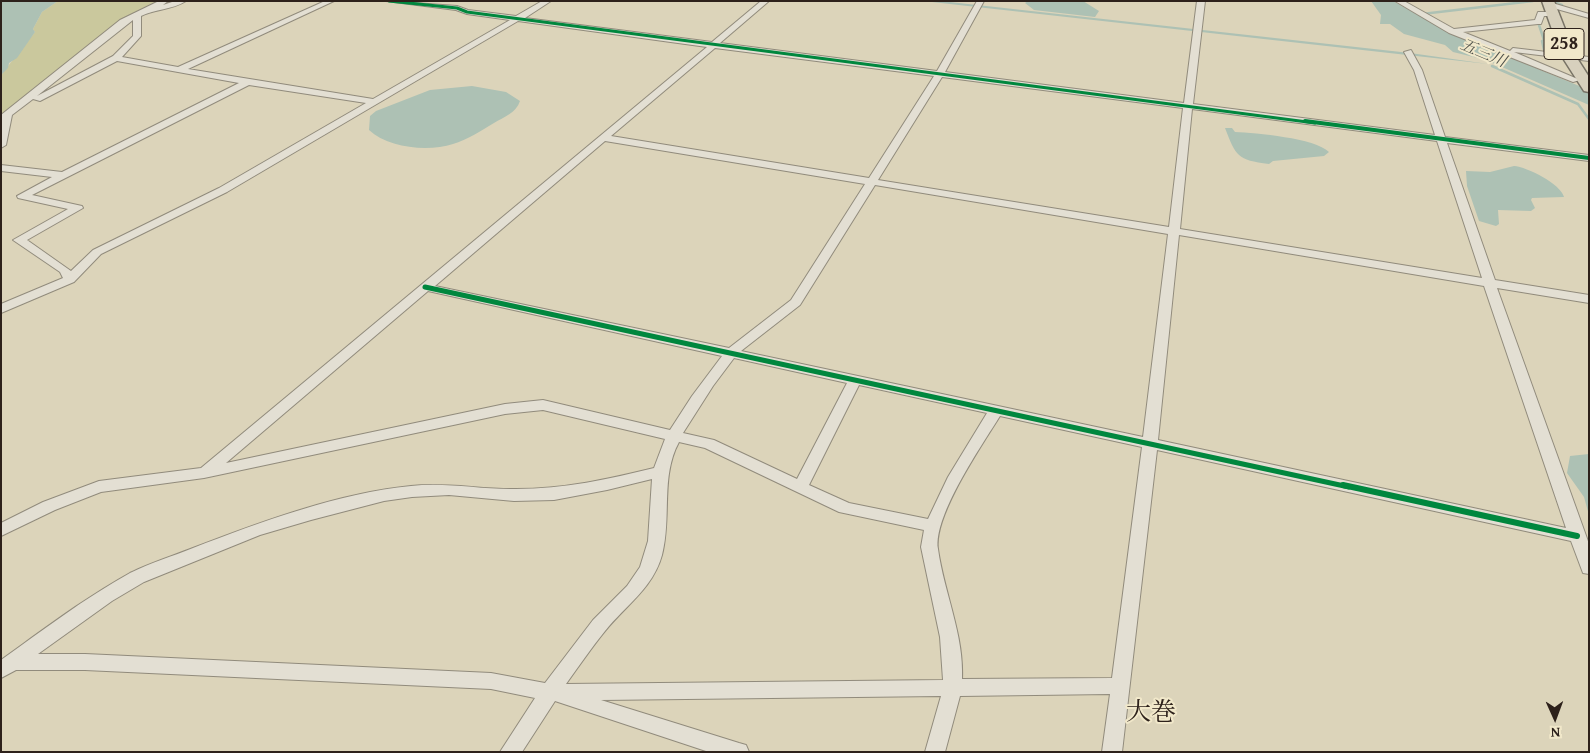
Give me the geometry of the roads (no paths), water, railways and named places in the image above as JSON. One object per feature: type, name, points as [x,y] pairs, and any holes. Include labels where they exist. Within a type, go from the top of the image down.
[{"type":"highway","name":"258","points":[[1550,6],[1568,55],[1582,84]]},
{"type":"street","points":[[1,145],[6,116],[116,28],[165,1]]},
{"type":"street","points":[[137,15],[184,1]]},
{"type":"street","points":[[178,70],[331,1]]},
{"type":"street","points":[[389,1],[457,8],[467,12],[940,75],[1589,158]]},
{"type":"street","points":[[1,309],[70,279],[97,252],[223,190],[548,1]]},
{"type":"street","points":[[204,473],[766,1]]},
{"type":"street","points":[[1112,752],[1130,615],[1188,107],[1195,68],[1196,30],[1201,1]]},
{"type":"street","points":[[1398,1],[1452,31],[1582,84]]},
{"type":"street","points":[[510,752],[549,692],[600,624],[639,582],[649,568],[654,549],[663,461],[672,436],[731,354],[786,313],[796,302],[940,75],[979,5]]},
{"type":"street","points":[[1452,31],[1538,22],[1541,14],[1550,6],[1589,16]]},
{"type":"street","points":[[6,116],[116,58],[137,36],[137,15]]},
{"type":"street","points":[[1497,48],[1589,59]]},
{"type":"street","points":[[1409,53],[1418,70],[1589,568]]},
{"type":"street","points":[[116,58],[248,82],[375,102]]},
{"type":"street","points":[[70,279],[64,270],[19,240],[78,208],[22,196],[248,82]]},
{"type":"street","points":[[604,138],[1589,298]]},
{"type":"street","points":[[1,168],[65,175]]},
{"type":"street","points":[[425,287],[1578,536]]},
{"type":"street","points":[[800,488],[855,380]]},
{"type":"street","points":[[1,530],[49,506],[85,491],[124,483],[204,473],[530,405],[544,405],[710,444],[845,508],[934,526]]},
{"type":"street","points":[[935,752],[952,688],[950,650],[929,547],[934,526],[949,492],[996,411]]},
{"type":"street","points":[[8,666],[106,596],[138,577],[236,538],[310,514],[384,495],[412,491],[449,489],[514,495],[554,494],[607,485],[662,471]]},
{"type":"street","points":[[8,666],[95,662],[491,681],[549,692],[739,752]]},
{"type":"street","points":[[549,692],[1120,686]]},
{"type":"water","points":[[1,1],[58,1],[42,12],[33,29],[35,32],[17,58],[9,63],[8,68],[1,75]]},
{"type":"water","points":[[923,1],[941,1],[1410,53],[1488,64]]},
{"type":"water","points":[[1028,1],[1083,1],[1099,11],[1095,17],[1034,10],[1025,3]]},
{"type":"water","name":"五三川","points":[[1371,1],[1393,1],[1449,32],[1589,90],[1589,105],[1486,60],[1453,52],[1445,45],[1404,34],[1390,24],[1380,24],[1381,15]]},
{"type":"water","points":[[472,86],[506,92],[520,101],[516,109],[506,117],[464,140],[443,146],[432,148],[409,147],[387,141],[369,130],[370,116],[376,111],[430,90]]},
{"type":"water","points":[[1225,128],[1232,128],[1235,132],[1299,140],[1322,147],[1329,152],[1324,156],[1273,161],[1269,164],[1250,161],[1235,151]]},
{"type":"water","points":[[1514,166],[1527,169],[1543,177],[1557,187],[1564,197],[1532,198],[1531,200],[1535,208],[1531,211],[1498,210],[1499,224],[1496,226],[1479,221],[1467,186],[1466,171],[1490,172]]},
{"type":"water","points":[[1589,454],[1589,515],[1584,497],[1567,473],[1570,456]]},
{"type":"waterway","points":[[1422,14],[1533,1]]},
{"type":"waterway","points":[[1554,2],[1562,5]]},
{"type":"waterway","points":[[1539,25],[1544,40],[1542,41],[1544,50]]},
{"type":"waterway","name":"五三川","points":[[1492,66],[1578,104],[1589,119]]},
{"type":"district","name":"大巻","points":[[1151,714]]}]
